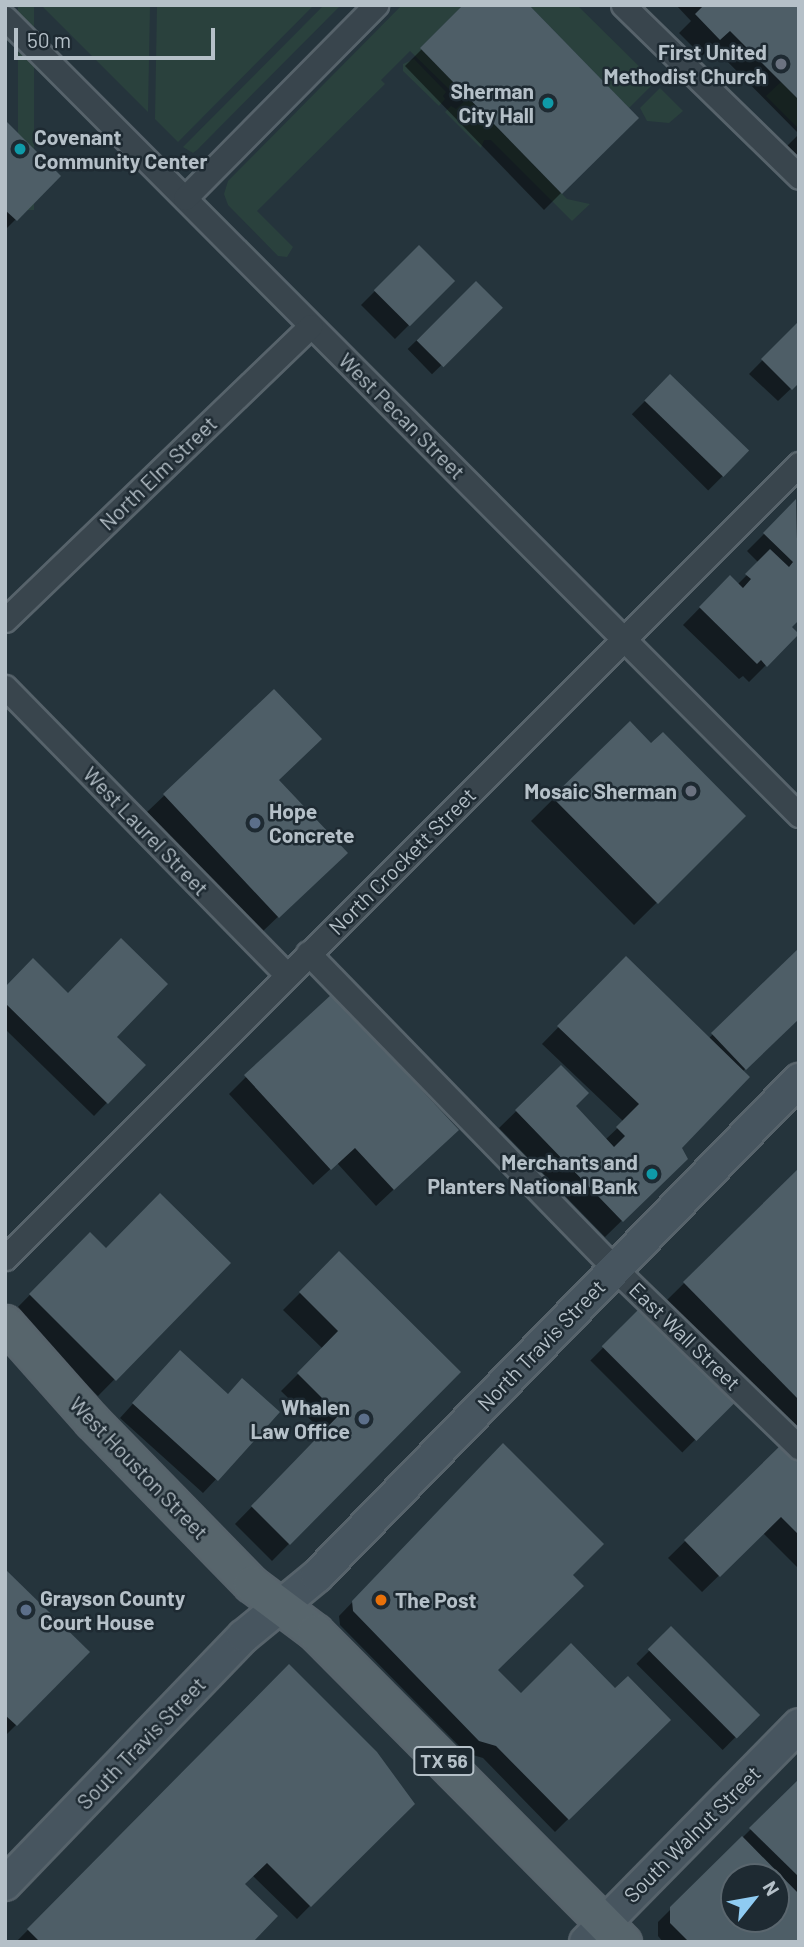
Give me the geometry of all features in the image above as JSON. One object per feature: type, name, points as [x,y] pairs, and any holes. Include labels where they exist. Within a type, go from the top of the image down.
[{"type":"main road","name":"North Travis Street","points":[[279,1604],[317,1576],[799,1080]]},
{"type":"main road","name":"West Houston Street","points":[[5,1323],[92,1421],[251,1584],[279,1604]]},
{"type":"main road","name":"South Travis Street","points":[[5,1884],[244,1636],[279,1604]]},
{"type":"main road","name":"TX 56","points":[[279,1604],[316,1632],[605,1935]]},
{"type":"main road","name":"South Walnut Street","points":[[605,1935],[799,1726]]},
{"type":"street","points":[[185,198],[376,5]]},
{"type":"street","points":[[623,5],[799,177]]},
{"type":"street","name":"West Pecan Street","points":[[5,18],[799,814]]},
{"type":"street","name":"North Elm Street","points":[[5,620],[311,326]]},
{"type":"street","name":"North Crockett Street","points":[[5,1258],[286,974],[626,639],[799,464]]},
{"type":"street","name":"West Laurel Street","points":[[5,687],[286,974]]},
{"type":"street","name":"East Wall Street","points":[[308,953],[615,1269],[799,1447]]},
{"type":"green space","points":[[18,5],[34,5],[34,210],[18,210]]},
{"type":"green space","points":[[41,5],[150,5],[148,112]]},
{"type":"green space","points":[[157,5],[314,5],[178,142],[155,119]]},
{"type":"green space","points":[[324,5],[341,5],[197,150],[193,153],[183,147]]},
{"type":"green space","points":[[402,5],[463,5],[420,48],[455,84],[449,89],[410,51],[381,80],[385,84],[257,211],[293,247],[287,257],[278,256],[228,205],[224,194],[228,181]]},
{"type":"green space","points":[[529,5],[577,5],[655,82],[629,108]]},
{"type":"green space","points":[[414,59],[446,92],[443,96],[445,99],[439,106],[403,71],[403,64]]},
{"type":"green space","points":[[781,82],[799,100],[799,129],[766,96]]},
{"type":"green space","points":[[660,88],[683,111],[669,123],[647,121],[640,108]]},
{"type":"green space","points":[[468,98],[567,199],[590,204],[572,221],[491,140],[484,140],[481,148],[445,112],[451,106],[456,109]]},
{"type":"building","name":"Sherman City Hall","points":[[463,5],[529,5],[639,118],[562,194],[420,48]]},
{"type":"building","name":"First United Methodist Church","points":[[704,5],[799,5],[799,100],[730,31],[720,40],[695,14]]},
{"type":"building","name":"Covenant Community Center","points":[[5,120],[61,176],[17,221],[5,210]]},
{"type":"building","points":[[419,245],[455,281],[410,326],[374,290]]},
{"type":"building","points":[[476,281],[503,308],[443,367],[417,340]]},
{"type":"building","points":[[799,321],[799,383],[792,390],[761,359]]},
{"type":"building","points":[[670,374],[749,450],[723,477],[644,401]]},
{"type":"building","points":[[796,499],[799,620],[792,627],[799,634],[767,667],[761,660],[757,664],[699,607],[730,575],[743,588],[751,579],[745,574],[770,549],[789,567],[793,562],[763,533]]},
{"type":"building","name":"Hope Concrete","points":[[274,689],[322,739],[279,780],[348,853],[279,918],[163,794]]},
{"type":"building","points":[[630,721],[651,743],[663,732],[746,816],[658,904],[552,797]]},
{"type":"building","points":[[121,938],[168,984],[117,1037],[146,1065],[108,1104],[5,1003],[5,987],[33,958],[68,993]]},
{"type":"building","points":[[799,948],[799,1019],[746,1070],[711,1033]]},
{"type":"building","points":[[626,956],[750,1077],[682,1148],[688,1159],[623,1222],[515,1110],[561,1065],[589,1093],[576,1106],[614,1147],[625,1136],[616,1127],[639,1104],[557,1026]]},
{"type":"building","points":[[332,994],[459,1130],[394,1190],[355,1148],[331,1170],[244,1075]]},
{"type":"building","points":[[799,1168],[799,1400],[683,1282]]},
{"type":"building","points":[[160,1193],[231,1263],[116,1381],[29,1294],[90,1232],[106,1248]]},
{"type":"building","points":[[339,1251],[461,1372],[290,1545],[251,1506],[339,1415],[297,1373],[338,1331],[299,1292]]},
{"type":"building","points":[[642,1306],[737,1401],[696,1441],[602,1346]]},
{"type":"building","points":[[180,1350],[228,1394],[242,1378],[280,1412],[218,1481],[132,1403]]},
{"type":"building","points":[[503,1443],[604,1544],[573,1575],[584,1586],[498,1670],[521,1693],[571,1643],[615,1688],[628,1676],[671,1720],[569,1820],[496,1746],[479,1741],[353,1611],[352,1601]]},
{"type":"building","points":[[782,1444],[799,1461],[799,1535],[781,1517],[720,1577],[684,1540]]},
{"type":"building","name":"Grayson County Court House","points":[[5,1569],[90,1652],[17,1726],[5,1715]]},
{"type":"building","points":[[671,1626],[760,1715],[737,1738],[648,1649]]},
{"type":"building","points":[[289,1664],[377,1752],[415,1804],[311,1907],[267,1863],[245,1884],[278,1916],[253,1942],[40,1942],[27,1929]]},
{"type":"building","points":[[799,1779],[799,1877],[790,1868],[790,1863],[785,1863],[749,1828]]},
{"type":"building","points":[[742,1836],[769,1863],[720,1863],[720,1933],[790,1933],[790,1885],[799,1894],[799,1942],[685,1942],[687,1940],[670,1923],[670,1907]]},
{"type":"place","name":"First United Methodist Church","points":[[781,64]]},
{"type":"place","name":"Sherman City Hall","points":[[548,103]]},
{"type":"place","name":"Covenant Community Center","points":[[20,149]]},
{"type":"place","name":"Mosaic Sherman","points":[[691,791]]},
{"type":"place","name":"Hope Concrete","points":[[255,823]]},
{"type":"place","name":"Merchants and Planters National Bank","points":[[652,1174]]},
{"type":"place","name":"Whalen Law Office","points":[[364,1419]]},
{"type":"place","name":"The Post","points":[[381,1600]]},
{"type":"place","name":"Grayson County Court House","points":[[26,1610]]}]
